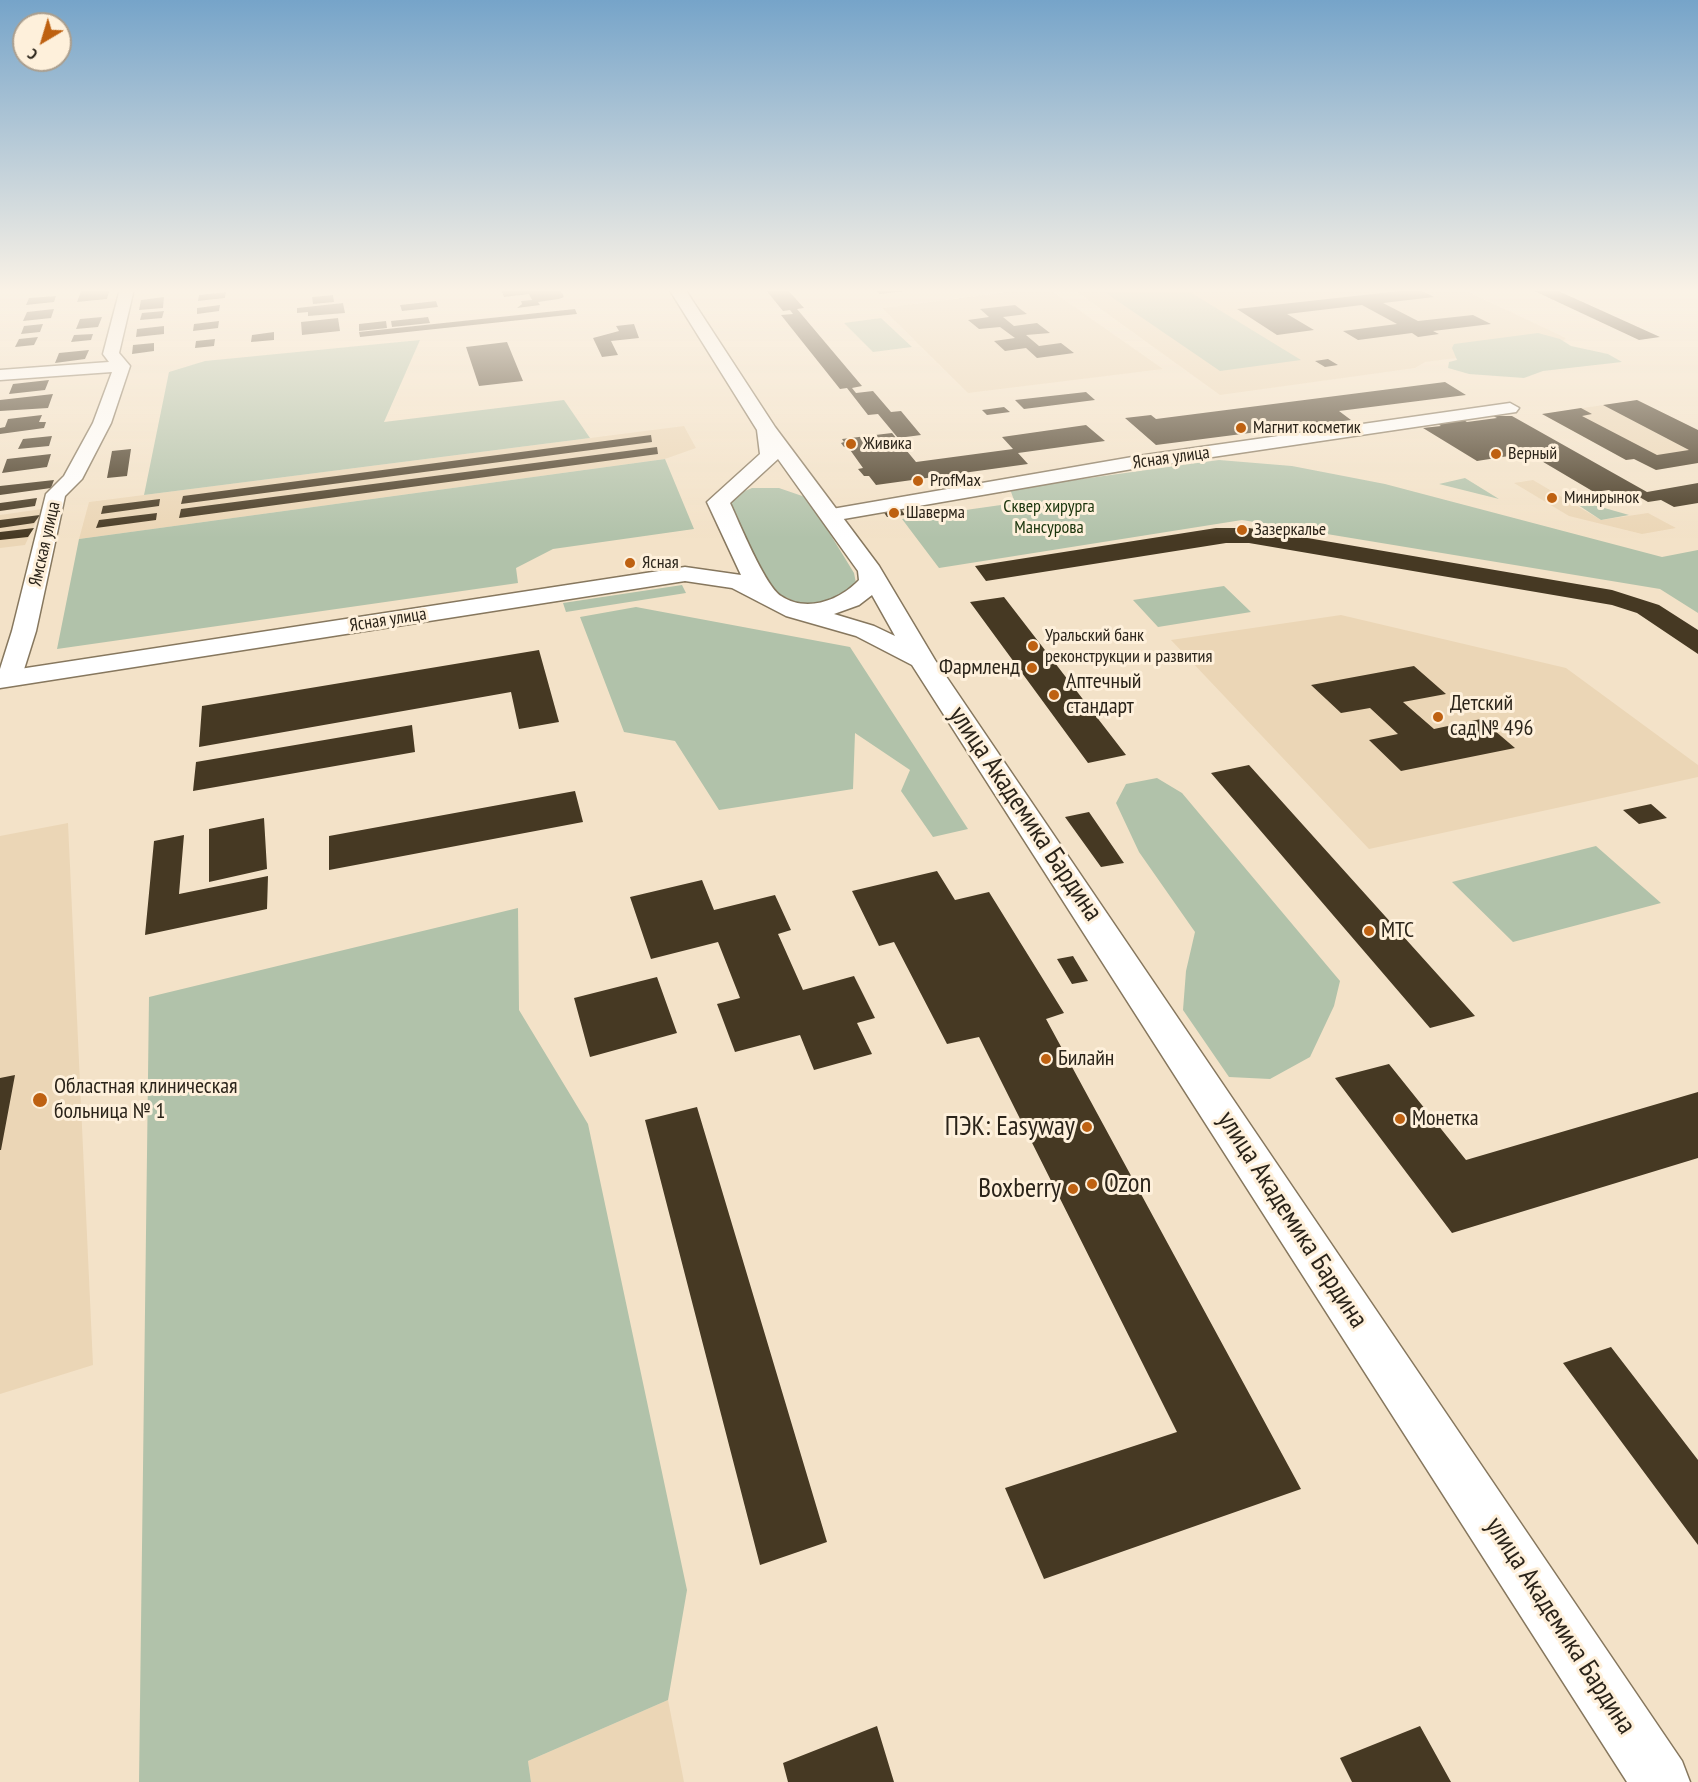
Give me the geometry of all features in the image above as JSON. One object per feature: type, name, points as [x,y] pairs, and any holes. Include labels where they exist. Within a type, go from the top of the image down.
[{"type":"street","points":[[0,375],[38,372]]},
{"type":"street","name":"Ямская улица","points":[[4,680],[24,631],[56,494],[72,479],[102,423],[120,372]]},
{"type":"street","name":"улица Академика Бардина","points":[[730,372],[767,430],[832,515],[870,571],[922,660],[1661,1782]]},
{"type":"street","name":"Ясная улица","points":[[832,515],[1138,462],[1510,408]]},
{"type":"street","points":[[767,430],[771,450],[769,456],[718,502],[753,574],[770,600]]},
{"type":"street","points":[[731,490],[774,483],[816,494]]},
{"type":"street","points":[[685,574],[718,562],[727,556],[732,549],[734,534]]},
{"type":"street","name":"улица Академика Бардина","points":[[795,611],[818,610],[850,602],[864,592],[872,581],[870,571]]},
{"type":"street","name":"Ясная улица","points":[[4,680],[685,574],[719,576],[750,584],[770,600]]},
{"type":"street","name":"улица Академика Бардина","points":[[770,600],[795,611],[865,631],[922,660]]},
{"type":"shaded area","points":[[947,372],[1137,372],[968,393]]},
{"type":"shaded area","points":[[1188,372],[1385,372],[1220,395]]},
{"type":"shaded area","points":[[1637,400],[1698,430],[1698,463],[1656,470],[1635,459],[1626,460],[1542,414]]},
{"type":"shaded area","points":[[684,426],[696,448],[665,459],[79,539],[89,502]]},
{"type":"shaded area","name":"Минирынок","points":[[1533,480],[1601,520],[1648,513],[1676,528],[1642,534],[1569,516],[1514,483]]},
{"type":"shaded area","points":[[42,509],[25,545],[0,548],[0,515]]},
{"type":"shaded area","name":"Детский сад № 496","points":[[1341,615],[1566,668],[1698,765],[1698,777],[1369,849],[1171,640]]},
{"type":"shaded area","name":"Областная клиническая больница № 1","points":[[68,823],[93,1365],[0,1394],[0,836]]},
{"type":"shaded area","points":[[668,1700],[684,1782],[531,1782],[528,1761]]},
{"type":"green space","points":[[169,372],[406,372],[384,422],[564,400],[590,438],[144,495]]},
{"type":"green space","points":[[1463,372],[1540,372],[1524,378]]},
{"type":"green space","points":[[665,459],[694,529],[553,549],[516,568],[518,583],[57,649],[79,539]]},
{"type":"green space","name":"Сквер хирурга Мансурова","points":[[1219,460],[1292,466],[1385,484],[1662,557],[1698,550],[1698,613],[1660,589],[1242,520],[939,568],[902,519],[1015,503],[1010,489]]},
{"type":"green space","points":[[1465,478],[1499,499],[1439,484]]},
{"type":"green space","points":[[752,488],[779,488],[808,498],[854,573],[856,583],[836,603],[803,605],[772,591],[729,504],[740,493]]},
{"type":"green space","points":[[1566,497],[1629,515],[1601,520]]},
{"type":"green space","points":[[682,585],[686,593],[566,612],[563,603]]},
{"type":"green space","points":[[1224,586],[1251,612],[1158,627],[1133,600]]},
{"type":"green space","points":[[636,607],[850,647],[968,829],[933,837],[901,791],[910,770],[855,733],[853,789],[719,810],[675,741],[624,732],[580,617]]},
{"type":"green space","points":[[1157,778],[1182,793],[1340,981],[1334,1006],[1310,1057],[1270,1079],[1229,1077],[1183,1010],[1186,971],[1195,932],[1139,852],[1116,803],[1126,784]]},
{"type":"green space","points":[[1596,846],[1661,903],[1513,942],[1452,882]]},
{"type":"green space","points":[[518,908],[519,1010],[588,1124],[687,1590],[668,1700],[528,1761],[531,1782],[139,1782],[149,997]]},
{"type":"building","points":[[474,372],[519,372],[523,381],[479,386]]},
{"type":"building","points":[[827,372],[850,372],[862,386],[852,388],[856,393],[873,391],[891,412],[901,411],[921,435],[898,438],[878,414],[868,415],[847,388],[840,389]]},
{"type":"building","points":[[49,380],[45,390],[9,394],[13,384]]},
{"type":"building","points":[[1445,382],[1466,395],[1339,411],[1351,420],[1156,445],[1125,418],[1151,415],[1156,419]]},
{"type":"building","points":[[1086,392],[1095,400],[1024,409],[1015,400]]},
{"type":"building","points":[[53,394],[48,408],[0,411],[0,400]]},
{"type":"building","points":[[1637,400],[1698,430],[1698,463],[1656,470],[1634,459],[1626,460],[1542,414],[1581,408],[1592,414],[1582,416],[1657,455],[1689,450],[1603,405]]},
{"type":"building","points":[[1004,407],[1010,412],[987,415],[982,410]]},
{"type":"building","points":[[42,415],[39,422],[46,422],[44,428],[0,434],[0,428],[5,427],[8,419]]},
{"type":"building","points":[[1493,416],[1512,416],[1647,492],[1698,483],[1698,503],[1674,507],[1661,500],[1648,502],[1636,495],[1622,497],[1609,490],[1594,492],[1528,453],[1477,461],[1423,428],[1441,426],[1433,421],[1458,417],[1467,422],[1497,418]]},
{"type":"building","points":[[1086,425],[1105,441],[1018,453],[1028,464],[876,485],[869,476],[864,476],[858,469],[863,468],[848,447],[844,447],[841,443],[844,442],[842,439],[892,433],[916,462],[1013,449],[1002,437]]},
{"type":"building","points":[[651,435],[652,442],[181,504],[183,496]]},
{"type":"building","points":[[52,436],[49,446],[18,449],[23,439]]},
{"type":"building","points":[[657,447],[658,454],[179,518],[181,509]]},
{"type":"building","points":[[131,449],[127,476],[107,478],[112,451]]},
{"type":"building","points":[[51,454],[47,467],[2,473],[7,459]]},
{"type":"building","points":[[54,480],[51,488],[0,495],[0,486]]},
{"type":"building","points":[[37,498],[35,506],[0,511],[0,503]]},
{"type":"building","points":[[160,499],[159,506],[101,514],[103,506]]},
{"type":"building","name":"Шаверма","points":[[901,509],[905,515],[887,517],[883,511]]},
{"type":"building","points":[[157,513],[156,520],[96,528],[99,520]]},
{"type":"building","points":[[40,515],[34,523],[0,528],[0,520]]},
{"type":"building","points":[[34,528],[28,537],[0,540],[0,532]]},
{"type":"building","points":[[1216,528],[1249,528],[1612,590],[1659,605],[1698,630],[1698,654],[1637,613],[1612,605],[1249,543],[1226,543],[986,581],[975,566]]},
{"type":"building","points":[[1004,597],[1126,755],[1088,763],[970,602]]},
{"type":"building","points":[[539,650],[559,722],[519,729],[511,692],[199,747],[202,706]]},
{"type":"building","points":[[1414,666],[1446,694],[1403,702],[1434,729],[1481,719],[1515,748],[1401,771],[1369,740],[1398,734],[1370,708],[1341,713],[1311,685]]},
{"type":"building","points":[[412,725],[415,752],[193,791],[196,762]]},
{"type":"building","points":[[1249,765],[1475,1016],[1430,1028],[1211,773]]},
{"type":"building","points":[[575,791],[583,822],[329,870],[329,836]]},
{"type":"building","points":[[1651,804],[1667,818],[1639,824],[1623,810]]},
{"type":"building","points":[[1089,812],[1124,863],[1101,867],[1065,817]]},
{"type":"building","points":[[264,818],[267,869],[209,882],[209,829]]},
{"type":"building","points":[[184,835],[179,894],[268,876],[267,909],[145,935],[154,841]]},
{"type":"building","points":[[937,871],[955,900],[989,892],[1064,1013],[1046,1019],[1301,1489],[1044,1579],[1005,1488],[1177,1432],[979,1037],[947,1044],[894,942],[879,946],[852,891]]},
{"type":"building","points":[[702,880],[714,910],[775,895],[791,930],[778,934],[803,990],[854,976],[875,1018],[857,1023],[872,1054],[814,1070],[800,1035],[735,1052],[717,1004],[740,998],[718,942],[651,959],[630,897]]},
{"type":"building","points":[[1073,956],[1088,981],[1072,984],[1057,959]]},
{"type":"building","points":[[657,977],[677,1033],[590,1057],[574,998]]},
{"type":"building","points":[[1389,1064],[1466,1160],[1698,1092],[1698,1158],[1452,1233],[1335,1078]]},
{"type":"building","points":[[15,1075],[1,1150],[0,1150],[0,1078]]},
{"type":"building","points":[[697,1107],[827,1542],[760,1565],[645,1120]]},
{"type":"building","points":[[1611,1347],[1698,1460],[1698,1545],[1563,1363]]},
{"type":"building","points":[[877,1726],[894,1782],[788,1782],[783,1763]]},
{"type":"building","points":[[1420,1726],[1451,1782],[1352,1782],[1340,1758]]},
{"type":"place","name":"Магнит косметик","points":[[1241,428]]},
{"type":"place","name":"Живика","points":[[851,444]]},
{"type":"place","name":"Верный","points":[[1496,454]]},
{"type":"place","name":"ProfMax","points":[[918,481]]},
{"type":"place","name":"Минирынок","points":[[1552,498]]},
{"type":"place","name":"Шаверма","points":[[894,513]]},
{"type":"place","name":"Зазеркалье","points":[[1242,530]]},
{"type":"place","name":"Ясная","points":[[630,563]]},
{"type":"place","name":"Уральский банк реконструкции и развития","points":[[1033,646]]},
{"type":"place","name":"Фармленд","points":[[1032,668]]},
{"type":"place","name":"Аптечный стандарт","points":[[1054,695]]},
{"type":"place","name":"Детский сад № 496","points":[[1438,717]]},
{"type":"place","name":"МТС","points":[[1369,931]]},
{"type":"place","name":"Билайн","points":[[1046,1059]]},
{"type":"place","name":"Областная клиническая больница № 1","points":[[40,1100]]},
{"type":"place","name":"Монетка","points":[[1400,1119]]},
{"type":"place","name":"ПЭК: Easyway","points":[[1087,1127]]},
{"type":"place","name":"Ozon","points":[[1092,1184]]},
{"type":"place","name":"Boxberry","points":[[1073,1189]]}]
